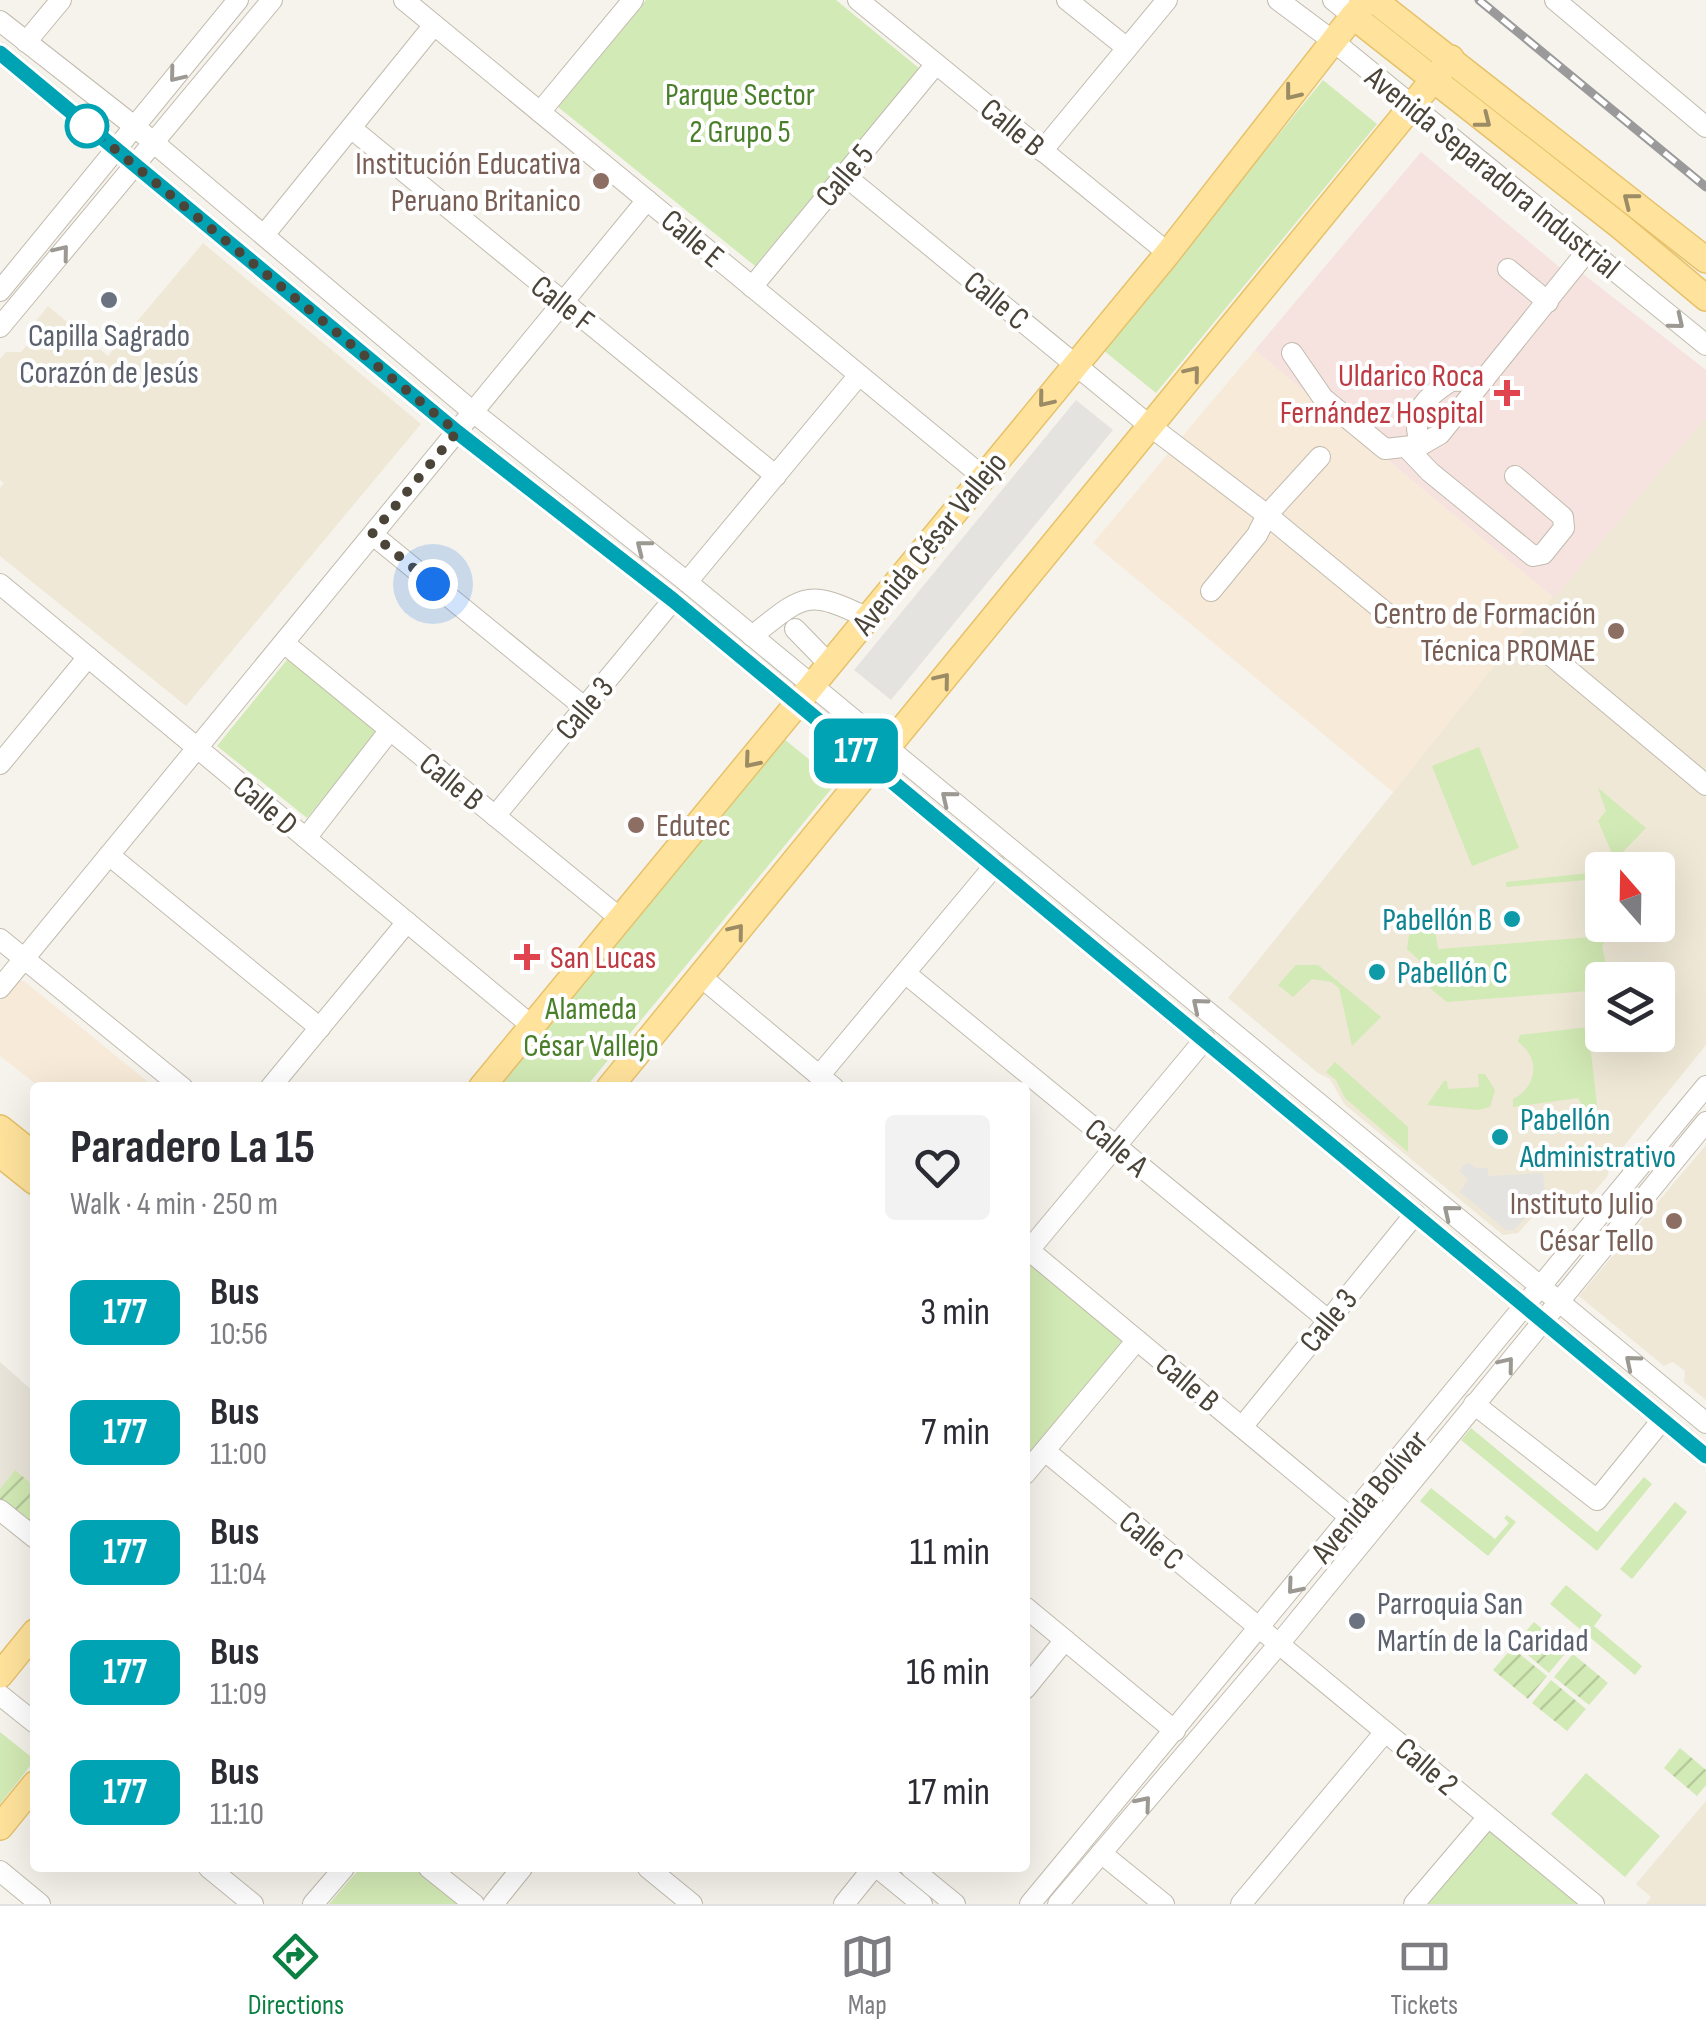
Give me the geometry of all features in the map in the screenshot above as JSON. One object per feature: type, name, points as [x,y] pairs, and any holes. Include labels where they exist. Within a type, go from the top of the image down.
[{"type":"main road","name":"Avenida César Vallejo","points":[[486,1082],[1168,253],[1333,41],[1343,8],[1374,0]]},
{"type":"main road","name":"Avenida Separadora Industrial","points":[[1374,0],[1706,260]]},
{"type":"main road","name":"Avenida Separadora Industrial","points":[[1343,8],[1706,298]]},
{"type":"main road","points":[[614,1082],[1451,58]]},
{"type":"main road","points":[[0,1128],[30,1152]]},
{"type":"main road","points":[[0,1154],[30,1178]]},
{"type":"main road","points":[[0,1675],[30,1638]]},
{"type":"main road","points":[[0,1827],[30,1790]]},
{"type":"street","points":[[26,42],[61,0]]},
{"type":"street","points":[[0,290],[238,0]]},
{"type":"street","points":[[0,328],[272,0]]},
{"type":"street","name":"Calle E","points":[[404,0],[982,476]]},
{"type":"street","points":[[540,112],[633,0]]},
{"type":"street","name":"Calle B","points":[[858,0],[1168,253]]},
{"type":"street","points":[[1067,0],[1127,48]]},
{"type":"street","points":[[1042,151],[1167,0]]},
{"type":"street","name":"Avenida Separadora Industrial","points":[[1278,0],[1706,345]]},
{"type":"street","points":[[1555,0],[1706,126]]},
{"type":"street","points":[[0,20],[752,636],[806,695]]},
{"type":"street","points":[[264,235],[434,25]]},
{"type":"street","points":[[3,63],[115,150],[457,432],[673,600],[806,695],[1702,1414]]},
{"type":"street","name":"Calle 5","points":[[752,287],[936,64]]},
{"type":"street","name":"Calle F","points":[[351,128],[776,476]]},
{"type":"street","name":"Calle C","points":[[844,175],[1390,617]]},
{"type":"street","points":[[0,988],[647,200]]},
{"type":"street","points":[[1292,352],[1324,398],[1385,449],[1414,447],[1440,434],[1588,250]]},
{"type":"street","points":[[1508,269],[1548,302]]},
{"type":"street","points":[[687,582],[859,375]]},
{"type":"street","points":[[1484,380],[1451,381],[1420,411],[1414,447],[1430,472],[1533,556],[1544,554],[1564,528],[1563,517],[1515,476]]},
{"type":"street","points":[[1211,591],[1257,535],[1267,515],[1320,457]]},
{"type":"street","points":[[372,534],[584,708]]},
{"type":"street","name":"Calle D","points":[[0,584],[532,1026]]},
{"type":"street","points":[[752,636],[787,620],[801,601],[813,599],[831,600],[868,618]]},
{"type":"street","name":"Calle 3","points":[[495,816],[673,600]]},
{"type":"street","points":[[787,620],[830,665]]},
{"type":"street","name":"Calle B","points":[[284,643],[621,918]]},
{"type":"street","points":[[1548,653],[1706,785]]},
{"type":"street","points":[[0,764],[88,657]]},
{"type":"street","points":[[306,838],[390,730]]},
{"type":"street","points":[[880,756],[995,865],[1706,1456]]},
{"type":"street","points":[[109,856],[320,1028]]},
{"type":"street","points":[[700,976],[827,1082],[906,973],[995,865]]},
{"type":"street","points":[[275,1082],[407,922]]},
{"type":"street","points":[[0,939],[176,1082]]},
{"type":"street","name":"Calle A","points":[[906,973],[1328,1320]]},
{"type":"street","points":[[1030,1245],[1205,1039]]},
{"type":"street","name":"Avenida Bolívar","points":[[1058,1904],[1542,1322],[1549,1294],[1706,1086]]},
{"type":"street","name":"Avenida Bolívar","points":[[1030,1904],[1525,1308],[1549,1294],[1706,1122]]},
{"type":"street","points":[[1662,1140],[1680,1154]]},
{"type":"street","name":"Calle 3","points":[[1242,1426],[1415,1214]]},
{"type":"street","name":"Calle B","points":[[1030,1251],[1351,1518]]},
{"type":"street","points":[[1030,1468],[1137,1340]]},
{"type":"street","points":[[1474,1404],[1597,1500],[1662,1420]]},
{"type":"street","name":"Calle C","points":[[1044,1451],[1260,1628]]},
{"type":"street","points":[[0,1510],[30,1534]]},
{"type":"street","points":[[1030,1611],[1174,1730]]},
{"type":"street","name":"Calle 2","points":[[1260,1628],[1594,1904]]},
{"type":"street","points":[[1030,1683],[1066,1640]]},
{"type":"street","points":[[0,1694],[30,1720]]},
{"type":"street","points":[[1241,1904],[1385,1732]]},
{"type":"street","points":[[1414,1904],[1488,1817]]},
{"type":"street","points":[[1102,1853],[1164,1904]]},
{"type":"street","points":[[0,1871],[40,1904]]},
{"type":"street","points":[[214,1872],[254,1904]]},
{"type":"street","points":[[313,1904],[341,1872]]},
{"type":"street","points":[[434,1872],[474,1904]]},
{"type":"street","points":[[494,1904],[519,1872]]},
{"type":"street","points":[[653,1872],[692,1904]]},
{"type":"street","points":[[844,1904],[872,1872]]},
{"type":"street","points":[[881,1872],[922,1904]]},
{"type":"street","points":[[915,1872],[955,1904]]},
{"type":"shaded area","name":"Uldarico Roca Fernández Hospital","points":[[1421,152],[1575,280],[1582,273],[1706,370],[1706,417],[1554,598],[1255,350]]},
{"type":"shaded area","points":[[203,243],[421,424],[186,706],[0,556],[0,488],[4,483],[0,480],[0,359],[6,352],[21,352],[34,337],[36,321],[48,306],[108,356]]},
{"type":"shaded area","points":[[1255,350],[1554,598],[1393,792],[1093,543]]},
{"type":"shaded area","points":[[1076,400],[1113,430],[891,700],[854,670]]},
{"type":"shaded area","points":[[1706,417],[1706,1045],[1611,1162],[1607,1177],[1592,1194],[1549,1199],[1518,1233],[1503,1235],[1344,1104],[1330,1079],[1228,998],[1497,663]]},
{"type":"shaded area","points":[[16,981],[24,981],[148,1082],[34,1082],[0,1056],[0,1001]]},
{"type":"shaded area","name":"Instituto Julio César Tello","points":[[1706,1145],[1706,1400],[1684,1382],[1685,1371],[1673,1362],[1664,1366],[1579,1296]]},
{"type":"shaded area","points":[[1467,1162],[1476,1168],[1488,1168],[1488,1176],[1543,1173],[1545,1197],[1514,1230],[1506,1230],[1460,1192],[1468,1180],[1459,1171]]},
{"type":"shaded area","points":[[0,1362],[30,1389],[30,1549],[0,1524]]},
{"type":"shaded area","points":[[1706,1801],[1706,1904],[1646,1904],[1651,1897],[1636,1884]]},
{"type":"green space","name":"Parque Sector 2 Grupo 5","points":[[646,0],[836,0],[920,69],[755,266],[558,107]]},
{"type":"green space","points":[[1323,80],[1377,124],[1156,393],[1103,350]]},
{"type":"green space","points":[[290,656],[381,728],[307,818],[217,746]]},
{"type":"green space","name":"Alameda César Vallejo","points":[[784,739],[837,782],[590,1082],[500,1082]]},
{"type":"green space","points":[[1479,747],[1519,848],[1472,866],[1432,766]]},
{"type":"green space","points":[[1598,788],[1646,828],[1623,852],[1612,852],[1598,821],[1606,811]]},
{"type":"green space","points":[[1585,873],[1585,880],[1506,887],[1506,882]]},
{"type":"green space","points":[[1430,931],[1436,935],[1438,949],[1585,938],[1585,942],[1605,942],[1605,962],[1585,962],[1585,991],[1447,1002],[1397,961],[1405,960],[1416,967],[1421,962],[1407,949],[1409,935],[1416,932]]},
{"type":"green space","points":[[1296,965],[1318,965],[1381,1017],[1352,1046],[1339,988],[1331,982],[1312,979],[1293,997],[1278,985]]},
{"type":"green space","points":[[1585,1027],[1585,1052],[1591,1052],[1599,1122],[1593,1122],[1578,1098],[1513,1107],[1513,1099],[1527,1087],[1533,1072],[1530,1056],[1518,1042],[1520,1035]]},
{"type":"green space","points":[[1335,1062],[1408,1127],[1408,1152],[1345,1098],[1336,1080],[1326,1072]]},
{"type":"green space","points":[[1478,1074],[1485,1074],[1495,1090],[1490,1107],[1478,1110],[1427,1105],[1444,1081],[1448,1089],[1479,1087]]},
{"type":"green space","points":[[1030,1262],[1125,1341],[1030,1455]]},
{"type":"green space","points":[[1471,1428],[1597,1532],[1644,1477],[1652,1484],[1597,1551],[1461,1440]]},
{"type":"green space","points":[[15,1470],[30,1483],[30,1524],[0,1499],[0,1489]]},
{"type":"green space","points":[[1431,1488],[1495,1539],[1509,1523],[1504,1518],[1507,1515],[1516,1522],[1488,1556],[1420,1501]]},
{"type":"green space","points":[[1675,1502],[1687,1512],[1632,1579],[1620,1569]]},
{"type":"green space","points":[[1566,1585],[1602,1615],[1594,1626],[1642,1666],[1635,1675],[1550,1604]]},
{"type":"green space","points":[[1534,1622],[1568,1650],[1549,1673],[1515,1644]]},
{"type":"green space","points":[[1512,1648],[1547,1676],[1528,1699],[1493,1670]]},
{"type":"green space","points":[[1573,1654],[1608,1683],[1589,1705],[1554,1677]]},
{"type":"green space","points":[[1551,1680],[1586,1709],[1567,1731],[1532,1703]]},
{"type":"green space","points":[[0,1732],[30,1756],[30,1766],[0,1804]]},
{"type":"green space","points":[[1680,1748],[1706,1770],[1706,1785],[1697,1796],[1664,1768]]},
{"type":"green space","points":[[1586,1773],[1660,1836],[1625,1877],[1551,1814]]},
{"type":"green space","points":[[1491,1829],[1580,1904],[1428,1904]]},
{"type":"green space","points":[[357,1872],[421,1872],[460,1904],[329,1904]]},
{"type":"railway","points":[[1479,0],[1706,187]]},
{"type":"bus line","name":"177","points":[[0,53],[457,432],[673,600],[1706,1456]]},
{"type":"place","name":"Institución Educativa Peruano Britanico","points":[[601,181]]},
{"type":"place","name":"Capilla Sagrado Corazón de Jesús","points":[[109,300]]},
{"type":"place","name":"Uldarico Roca Fernández Hospital","points":[[1507,393]]},
{"type":"place","name":"Centro de Formación Técnica PROMAE","points":[[1616,631]]},
{"type":"place","name":"Edutec","points":[[636,825]]},
{"type":"place","name":"Pabellón B","points":[[1512,919]]},
{"type":"place","name":"San Lucas","points":[[527,957]]},
{"type":"place","name":"Pabellón C","points":[[1377,972]]},
{"type":"place","name":"Pabellón Administrativo","points":[[1500,1137]]},
{"type":"place","name":"Instituto Julio César Tello","points":[[1674,1221]]},
{"type":"place","name":"Parroquia San Martín de la Caridad","points":[[1357,1621]]},
{"type":"route","points":[[87,126],[457,432],[372,534],[433,584]]}]
